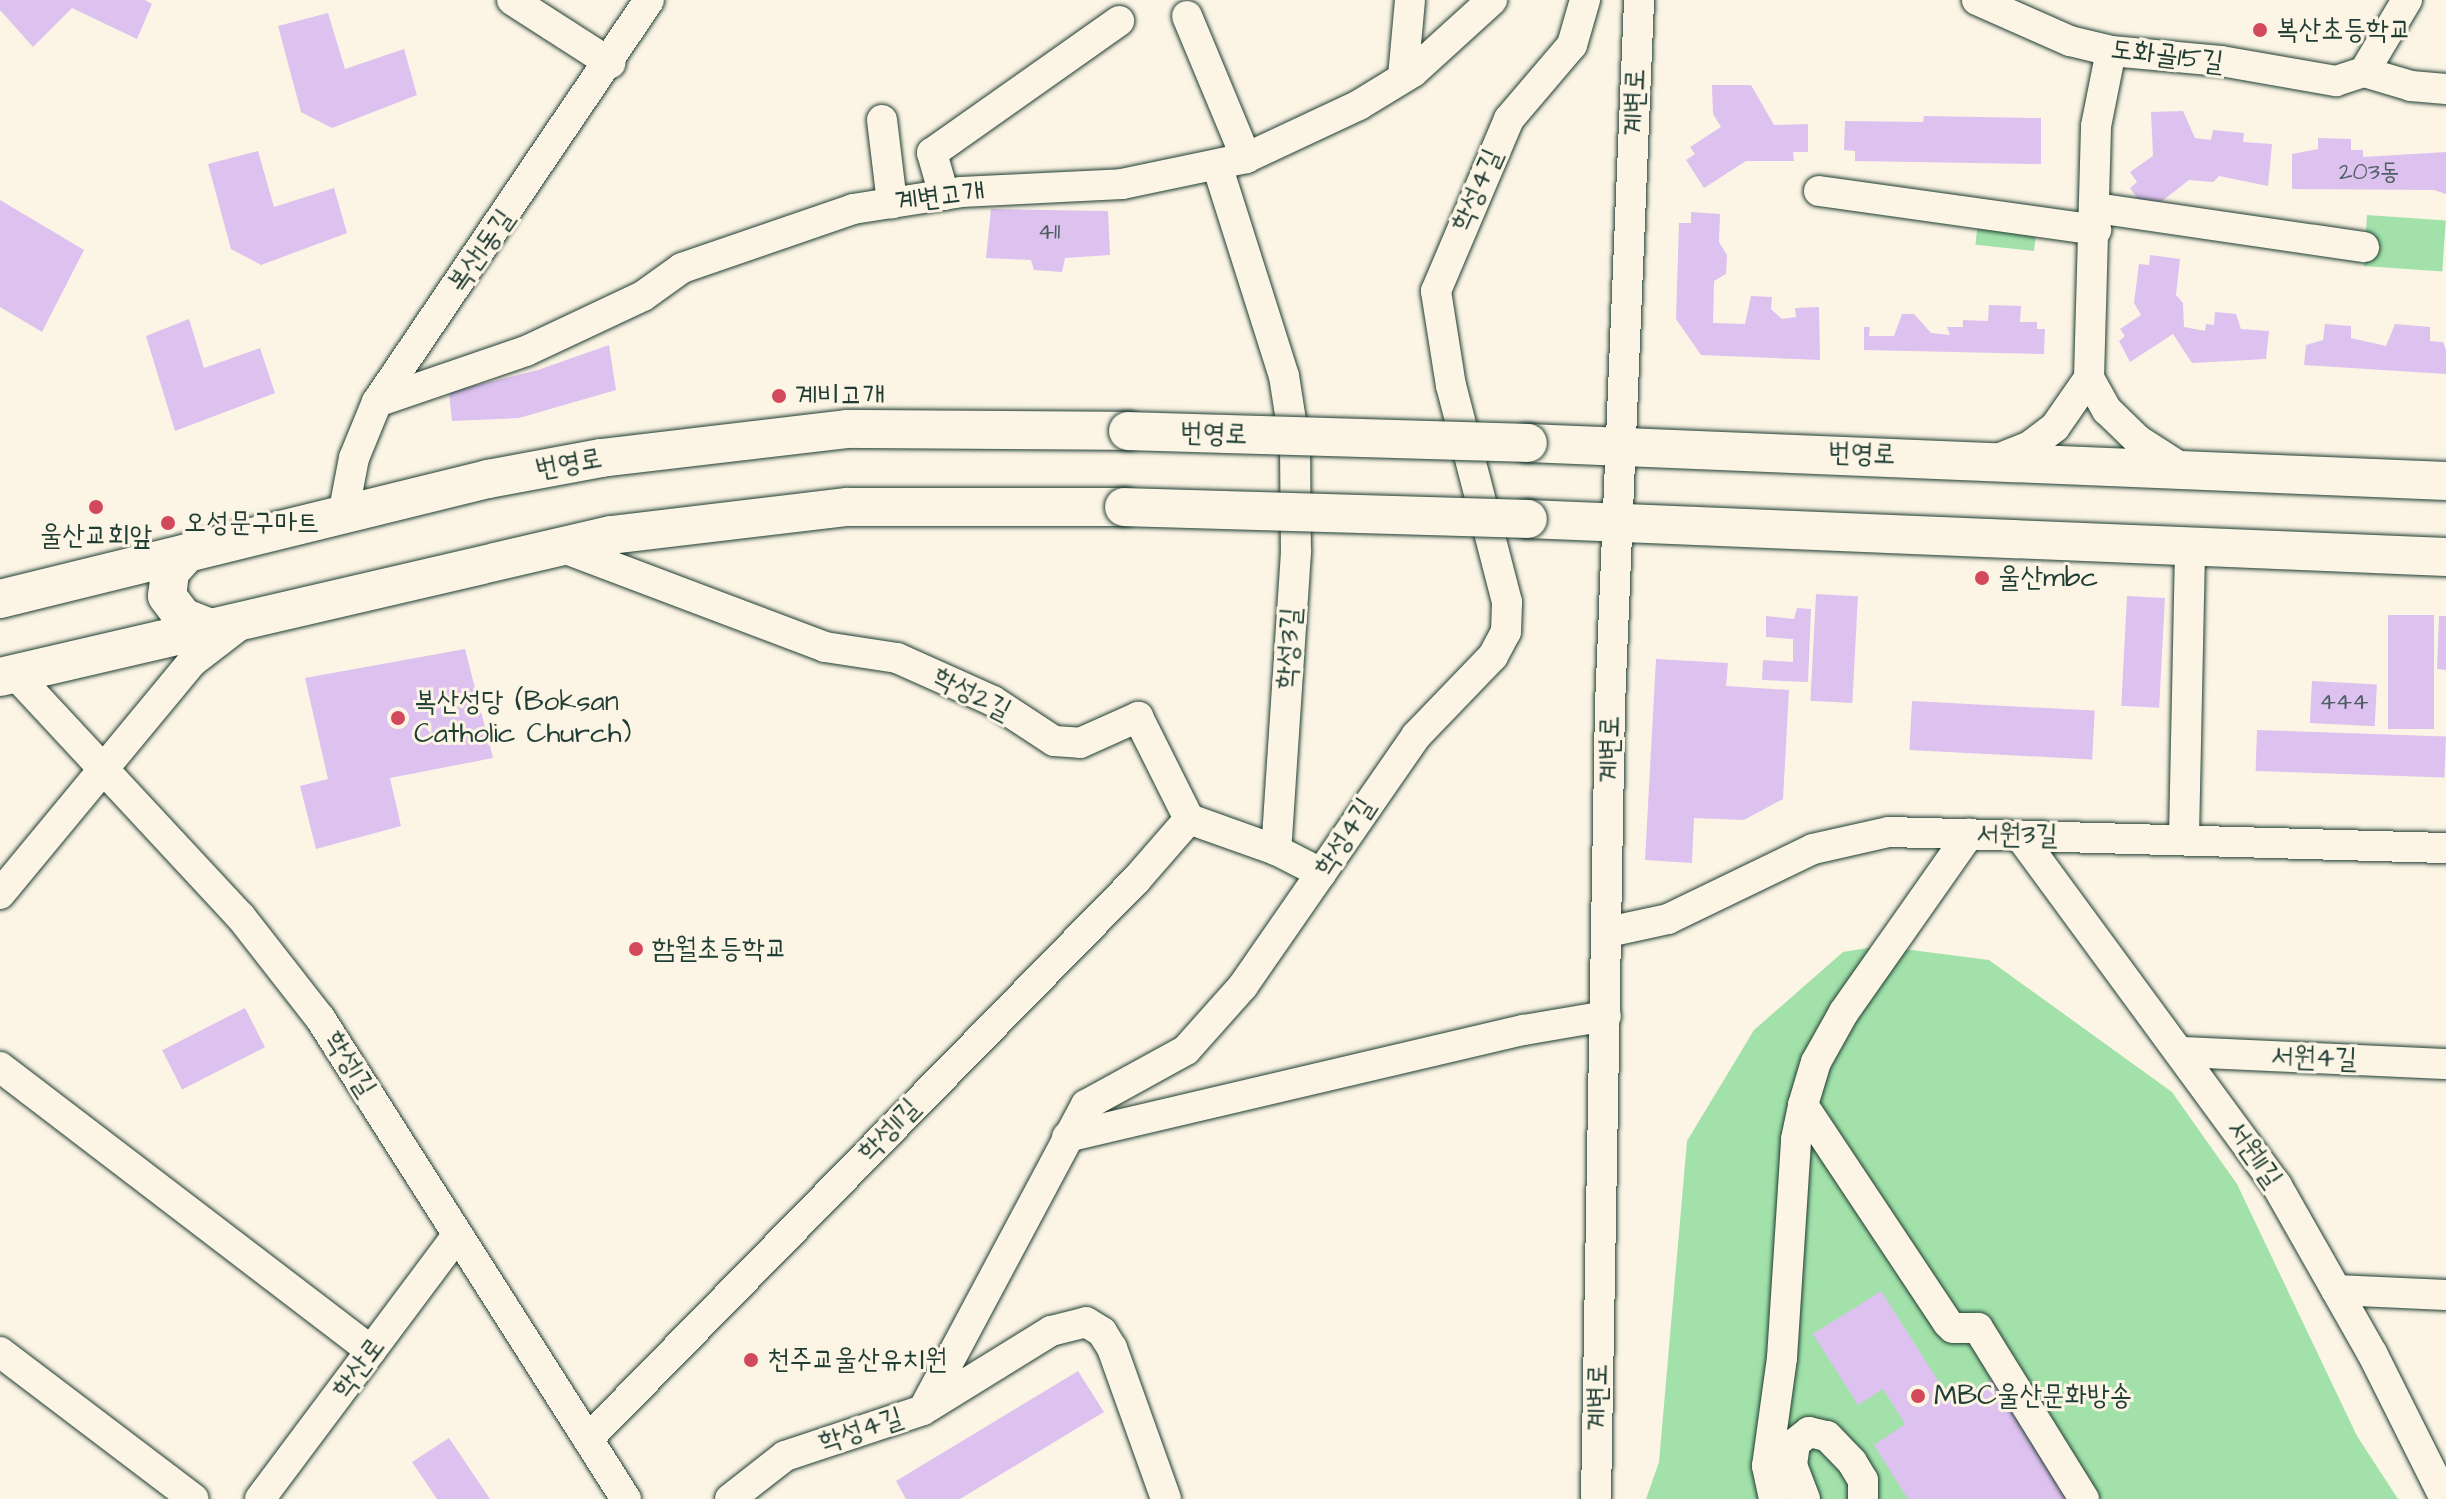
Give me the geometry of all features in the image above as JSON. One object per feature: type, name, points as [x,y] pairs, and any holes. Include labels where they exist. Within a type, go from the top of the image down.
[{"type":"main road","name":"번영로","points":[[0,599],[488,479],[733,439],[848,429],[1128,431],[1621,445],[1998,459],[2446,481]]},
{"type":"main road","points":[[5,669],[208,627],[558,546],[737,517],[847,507],[1124,507],[1528,519],[2190,544],[2446,557]]},
{"type":"main road","points":[[187,553],[170,572],[167,596],[183,617],[208,627]]},
{"type":"street","points":[[512,0],[610,63]]},
{"type":"street","name":"복산1동길","points":[[343,515],[354,458],[377,402],[610,63],[649,0]]},
{"type":"street","points":[[1403,77],[1410,0]]},
{"type":"street","name":"계변고개","points":[[377,402],[539,346],[643,296],[682,268],[853,209],[944,195],[1122,184],[1232,162],[1403,77],[1492,0]]},
{"type":"street","name":"학성4길","points":[[730,1499],[785,1456],[923,1410],[1086,1105],[1099,1094],[1186,1050],[1243,986],[1416,736],[1493,656],[1506,632],[1507,602],[1451,386],[1436,291],[1509,119],[1572,45],[1585,0]]},
{"type":"street","name":"계변로","points":[[1596,1499],[1621,445],[1639,0]]},
{"type":"street","name":"도화골15길","points":[[1977,0],[2070,41],[2111,51],[2221,61],[2336,81],[2364,72],[2411,86],[2446,89]]},
{"type":"street","points":[[2364,72],[2407,0]]},
{"type":"street","name":"학성3길","points":[[1187,16],[1232,162],[1284,376],[1295,446],[1296,552],[1276,850]]},
{"type":"street","points":[[944,195],[932,153],[1119,21]]},
{"type":"street","points":[[2111,51],[2096,126],[2096,219],[2089,296],[2089,378],[2107,410],[2138,440],[2180,467]]},
{"type":"street","points":[[882,120],[892,203]]},
{"type":"street","points":[[1819,191],[2364,247]]},
{"type":"street","points":[[1998,459],[2030,446],[2055,427],[2089,378]]},
{"type":"street","points":[[2184,837],[2190,544]]},
{"type":"street","name":"학성2길","points":[[558,546],[825,647],[897,658],[993,701],[1054,741],[1080,743],[1138,717],[1189,819]]},
{"type":"street","points":[[0,894],[193,661],[257,615]]},
{"type":"street","name":"학성1길","points":[[5,669],[241,917],[320,1018],[626,1499]]},
{"type":"street","points":[[1189,819],[1276,850],[1321,873]]},
{"type":"street","name":"학성11길","points":[[588,1439],[1136,880],[1189,819]]},
{"type":"street","name":"서원3길","points":[[1608,932],[1668,919],[1813,849],[1852,837],[1889,832],[2184,837],[2446,848]]},
{"type":"street","points":[[1774,1499],[1767,1466],[1785,1330],[1796,1139],[1803,1105],[1816,1062],[1844,1012],[1969,834]]},
{"type":"street","name":"서원11길","points":[[2020,836],[2182,1052],[2277,1186],[2336,1290],[2445,1499]]},
{"type":"street","points":[[1067,1137],[1524,1030],[1606,1016]]},
{"type":"street","name":"서원4길","points":[[2182,1052],[2446,1064]]},
{"type":"street","points":[[0,1067],[371,1351]]},
{"type":"street","points":[[1803,1105],[1948,1323],[1953,1328],[1978,1328],[2084,1499]]},
{"type":"street","name":"학산로","points":[[260,1499],[457,1236]]},
{"type":"street","points":[[2336,1290],[2446,1295]]},
{"type":"street","points":[[923,1410],[1051,1331],[1086,1322],[1102,1332],[1112,1348],[1166,1499]]},
{"type":"street","points":[[0,1352],[194,1499]]},
{"type":"street","points":[[1805,1499],[1792,1465],[1795,1443],[1809,1432],[1827,1436],[1852,1462],[1863,1480],[1863,1499]]},
{"type":"green space","points":[[1979,211],[2038,217],[2034,251],[1975,245]]},
{"type":"green space","points":[[2367,215],[2446,221],[2442,271],[2363,266]]},
{"type":"green space","points":[[1880,946],[1989,960],[2172,1092],[2237,1184],[2357,1436],[2398,1499],[1646,1499],[1659,1462],[1687,1141],[1754,1030],[1843,952]]},
{"type":"building","points":[[0,0],[145,0],[152,4],[137,39],[72,8],[33,47],[0,10]]},
{"type":"building","points":[[328,13],[345,69],[404,49],[417,95],[332,128],[301,112],[278,26]]},
{"type":"building","points":[[1712,85],[1751,85],[1774,125],[1808,124],[1808,152],[1793,152],[1794,161],[1746,161],[1704,188],[1686,160],[1695,154],[1690,147],[1721,127],[1713,114]]},
{"type":"building","points":[[2183,111],[2195,138],[2211,140],[2213,130],[2244,133],[2243,142],[2272,144],[2268,186],[2219,176],[2213,182],[2189,180],[2157,205],[2145,209],[2130,188],[2137,182],[2130,172],[2153,156],[2151,112]]},
{"type":"building","points":[[1924,116],[2041,118],[2041,164],[1855,161],[1855,151],[1844,150],[1845,121],[1923,122]]},
{"type":"building","points":[[2318,138],[2351,139],[2351,150],[2363,150],[2363,157],[2446,152],[2446,194],[2434,190],[2292,189],[2292,154],[2318,149]]},
{"type":"building","points":[[258,151],[274,207],[334,188],[347,233],[261,265],[231,249],[208,164]]},
{"type":"building","points":[[0,200],[84,250],[42,332],[0,307]]},
{"type":"building","points":[[991,209],[1108,211],[1110,255],[1065,258],[1062,272],[1034,270],[1031,260],[986,258]]},
{"type":"building","points":[[1691,212],[1720,214],[1719,242],[1727,255],[1726,274],[1714,281],[1713,323],[1745,324],[1751,296],[1772,297],[1771,309],[1782,319],[1796,317],[1795,308],[1819,307],[1820,360],[1701,355],[1676,319],[1679,223],[1691,223]]},
{"type":"building","points":[[2150,255],[2180,259],[2176,295],[2183,303],[2184,327],[2205,331],[2206,324],[2214,325],[2215,312],[2236,314],[2241,329],[2269,331],[2266,359],[2192,363],[2173,334],[2130,362],[2119,341],[2125,336],[2120,329],[2141,315],[2134,303],[2139,264],[2149,265]]},
{"type":"building","points":[[1989,305],[2021,306],[2020,322],[2037,322],[2037,329],[2045,329],[2044,354],[1864,350],[1864,327],[1870,327],[1869,336],[1894,336],[1902,314],[1914,314],[1931,333],[1950,335],[1947,327],[1963,327],[1963,320],[1988,321]]},
{"type":"building","points":[[189,319],[204,368],[260,348],[275,393],[175,431],[146,336]]},
{"type":"building","points":[[2325,324],[2351,326],[2351,338],[2386,346],[2395,324],[2430,327],[2430,341],[2443,342],[2446,350],[2446,374],[2304,365],[2306,345],[2323,340]]},
{"type":"building","points":[[609,345],[616,390],[519,418],[452,421],[449,392],[538,370]]},
{"type":"building","points":[[1816,594],[1858,596],[1852,703],[1810,701]]},
{"type":"building","points":[[2127,596],[2165,598],[2159,708],[2121,706]]},
{"type":"building","points":[[1797,608],[1811,609],[1808,682],[1762,680],[1763,660],[1793,662],[1793,639],[1766,637],[1766,616],[1794,619]]},
{"type":"building","points":[[2388,615],[2434,615],[2434,729],[2388,729]]},
{"type":"building","points":[[2439,616],[2446,616],[2446,670],[2437,669]]},
{"type":"building","name":"복산성당 (Boksan Catholic Church)","points":[[465,649],[493,758],[390,778],[401,826],[316,849],[300,786],[328,779],[305,678]]},
{"type":"building","points":[[1656,659],[1728,663],[1726,686],[1789,690],[1783,799],[1744,820],[1694,818],[1692,863],[1645,860]]},
{"type":"building","points":[[2312,681],[2377,684],[2375,726],[2310,723]]},
{"type":"building","points":[[1912,701],[2095,711],[2092,760],[1909,750]]},
{"type":"building","points":[[2257,730],[2446,737],[2444,778],[2256,771]]},
{"type":"building","points":[[245,1008],[265,1047],[182,1089],[162,1050]]},
{"type":"building","name":"MBC울산문화방송","points":[[1881,1291],[1953,1404],[1996,1376],[2074,1499],[1908,1499],[1874,1445],[1905,1424],[1883,1389],[1858,1405],[1813,1334]]},
{"type":"building","points":[[1078,1371],[1104,1412],[960,1499],[906,1499],[896,1481]]},
{"type":"building","points":[[449,1438],[490,1499],[437,1499],[412,1462]]},
{"type":"place","name":"복산초등학교","points":[[2260,30]]},
{"type":"place","name":"계비고개","points":[[779,396]]},
{"type":"place","name":"울산교회앞","points":[[96,507]]},
{"type":"place","name":"오성문구마트","points":[[168,523]]},
{"type":"place","name":"울산mbc","points":[[1982,578]]},
{"type":"place","name":"복산성당 (Boksan Catholic Church)","points":[[398,718]]},
{"type":"place","name":"함월초등학교","points":[[636,949]]},
{"type":"place","name":"천주교울산유치원","points":[[751,1360]]},
{"type":"place","name":"MBC울산문화방송","points":[[1918,1396]]}]
